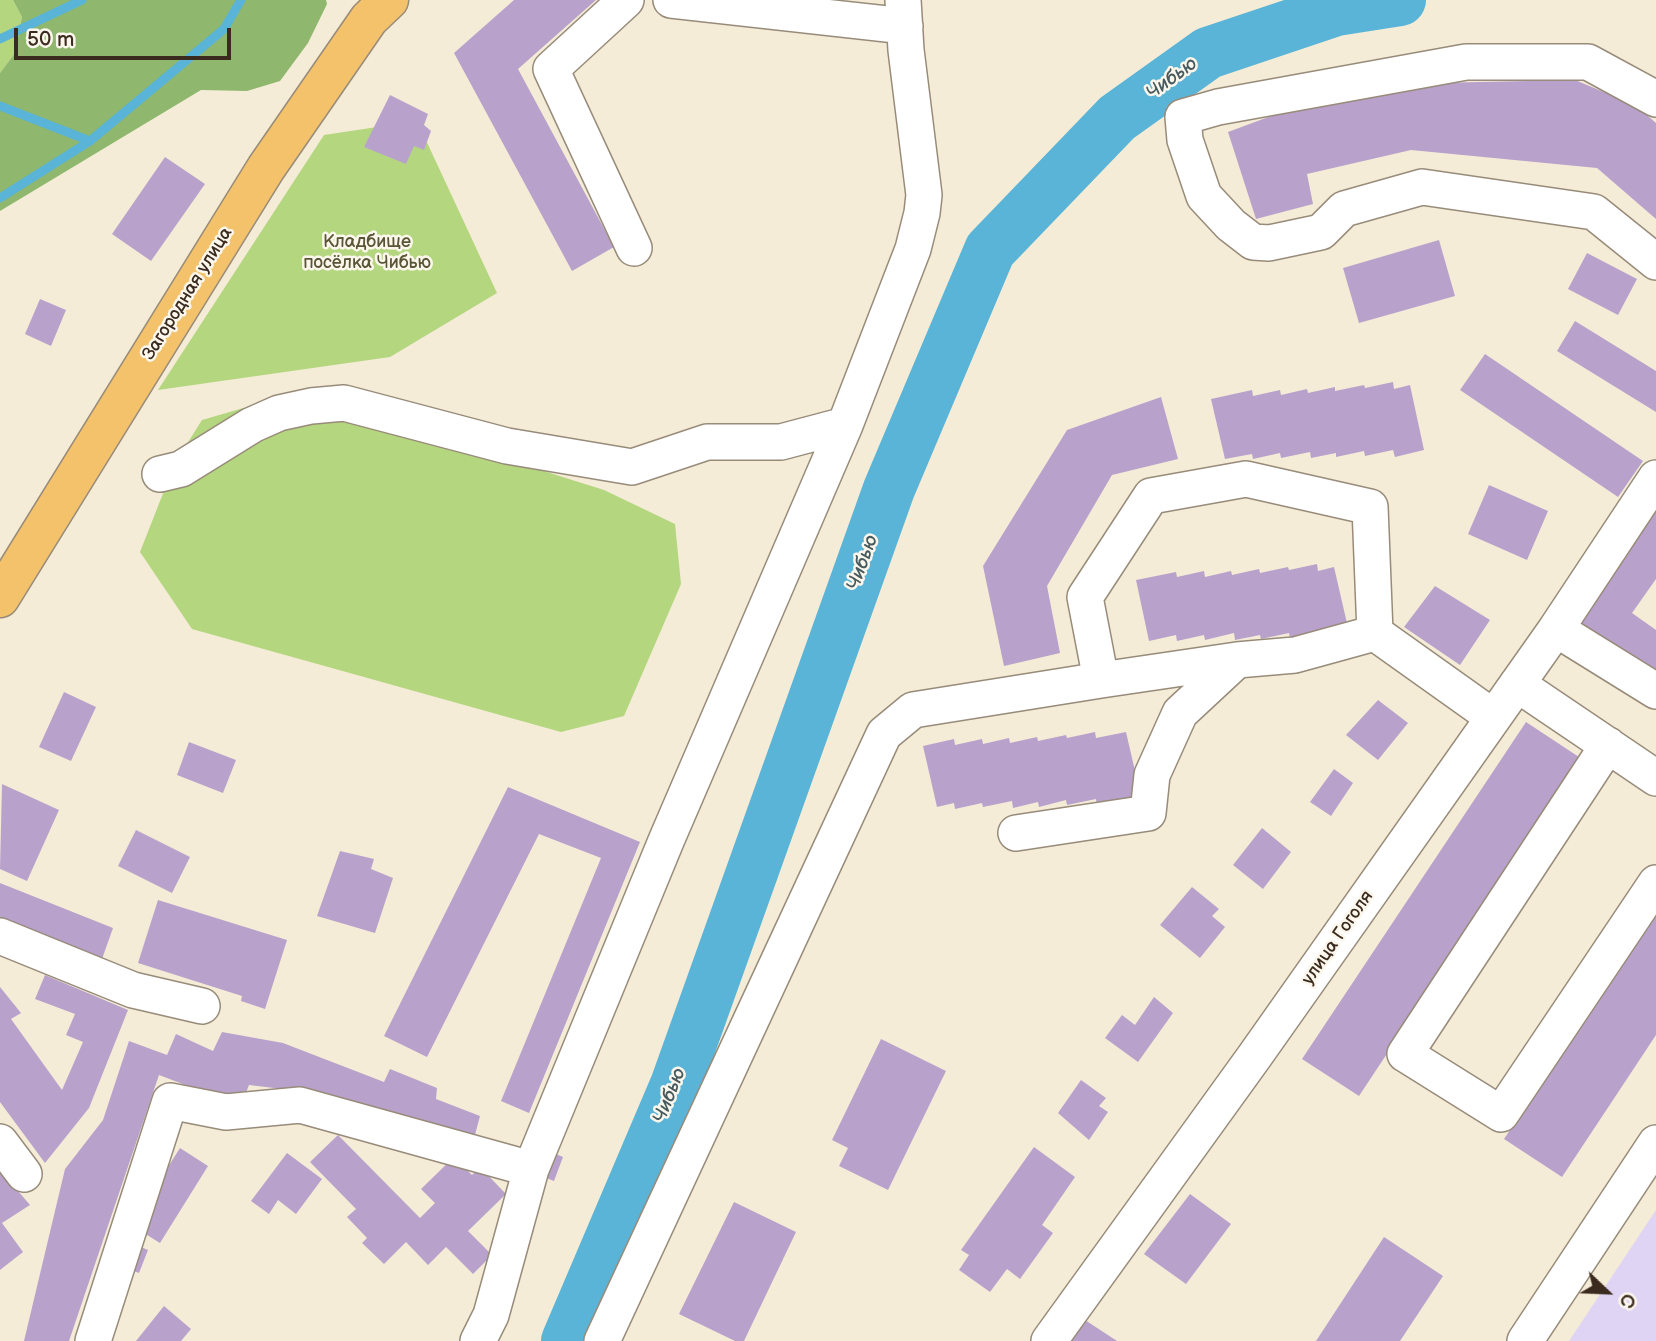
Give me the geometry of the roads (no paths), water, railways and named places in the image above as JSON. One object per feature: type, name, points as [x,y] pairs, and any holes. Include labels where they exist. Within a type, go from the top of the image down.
[{"type":"main road","name":"Загородная улица","points":[[0,598],[266,168],[369,19],[389,0]]},
{"type":"street","points":[[626,0],[551,69],[634,248]]},
{"type":"street","points":[[478,1341],[491,1315],[531,1169],[666,841],[845,425],[913,249],[922,213],[924,195],[904,13],[671,0]]},
{"type":"street","points":[[1656,99],[1587,62],[1466,62],[1218,107],[1183,117],[1185,140],[1204,196],[1231,225],[1253,242],[1269,243],[1321,232],[1344,209],[1422,187],[1594,212],[1656,262]]},
{"type":"street","points":[[160,474],[181,469],[252,425],[279,413],[344,403],[507,446],[632,467],[707,442],[781,442],[845,425]]},
{"type":"street","name":"улица Гоголя","points":[[1049,1341],[1254,1057],[1556,629],[1656,478]]},
{"type":"street","points":[[1101,680],[1084,597],[1151,496],[1246,479],[1370,507],[1375,633]]},
{"type":"street","points":[[1556,629],[1656,691]]},
{"type":"street","points":[[602,1341],[884,734],[913,710],[1237,660],[1295,655],[1375,633]]},
{"type":"street","points":[[1375,633],[1493,717]]},
{"type":"street","points":[[1016,833],[1148,813],[1152,775],[1180,713],[1237,660]]},
{"type":"street","points":[[1517,684],[1656,778]]},
{"type":"street","points":[[1608,745],[1405,1054],[1501,1114],[1656,883]]},
{"type":"street","points":[[0,936],[133,990],[202,1006]]},
{"type":"street","points":[[93,1341],[170,1101],[226,1112],[300,1105],[531,1169]]},
{"type":"street","points":[[0,1142],[24,1174]]},
{"type":"street","points":[[1525,1341],[1656,1143]]},
{"type":"waterway","points":[[0,39],[82,0]]},
{"type":"waterway","points":[[0,198],[90,141],[224,29],[241,0]]},
{"type":"waterway","name":"Чибью","points":[[567,1341],[676,1085],[889,489],[990,250],[1117,118],[1208,53],[1336,10],[1400,0]]},
{"type":"waterway","points":[[0,106],[90,141]]},
{"type":"park label","name":"Кладбище посёлка Чибью","points":[[367,252]]}]
